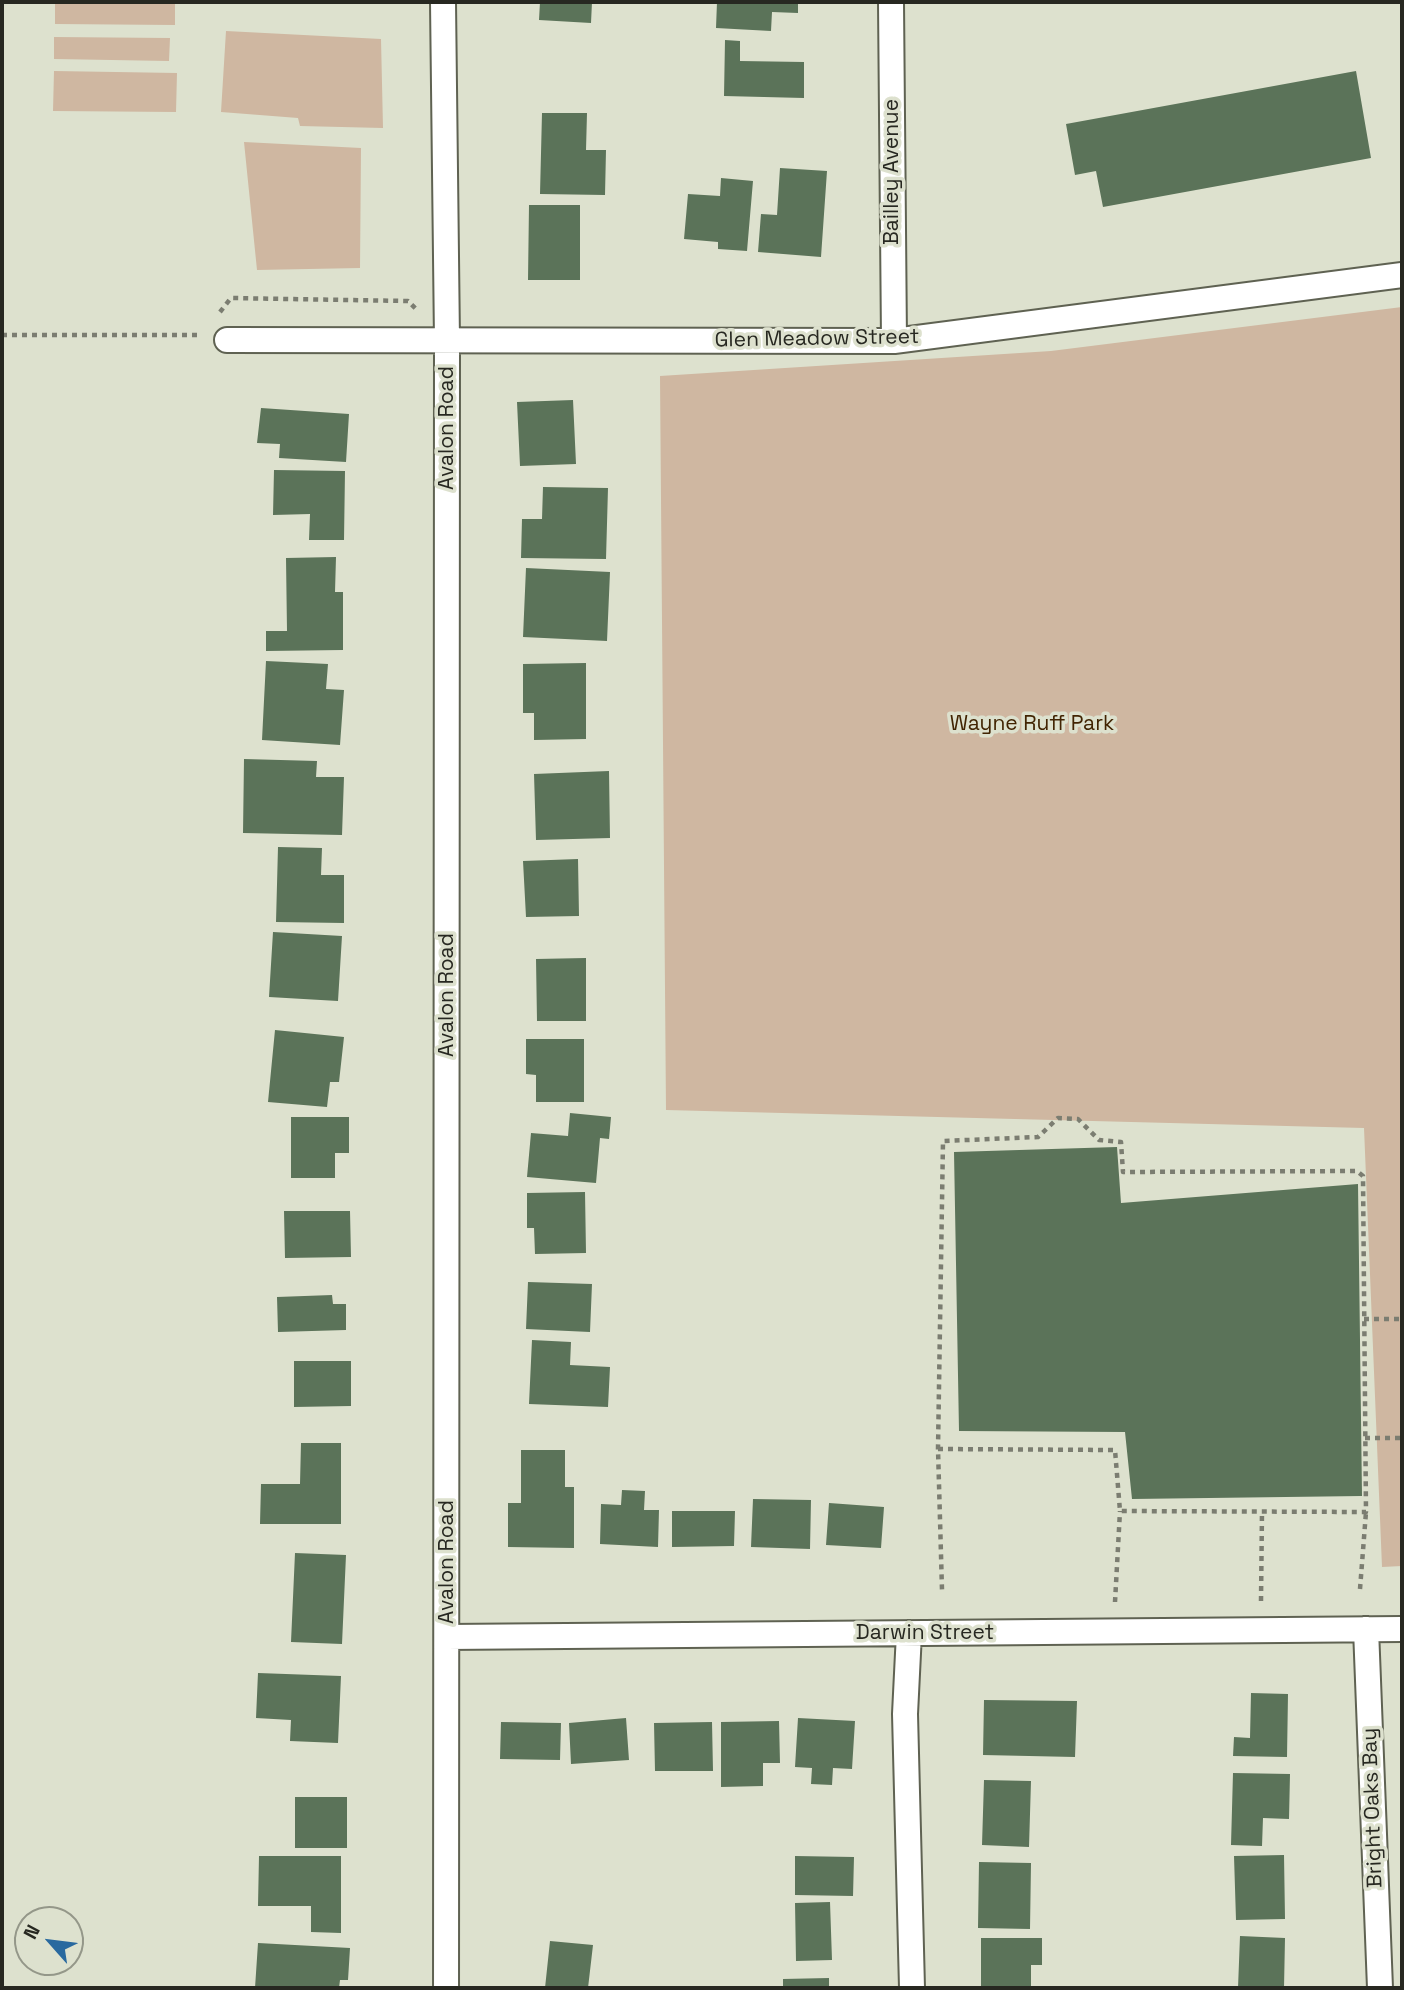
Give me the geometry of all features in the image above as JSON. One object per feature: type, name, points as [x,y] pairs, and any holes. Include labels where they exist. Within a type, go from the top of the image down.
[{"type":"street","name":"Avalon Road","points":[[443,2],[447,341],[446,1988]]},
{"type":"street","name":"Bailley Avenue","points":[[891,2],[894,341]]},
{"type":"street","name":"Glen Meadow Street","points":[[228,340],[894,341],[1402,275]]},
{"type":"street","name":"Bright Oaks Bay","points":[[1366,1629],[1380,1988]]},
{"type":"street","name":"Darwin Street","points":[[447,1637],[1402,1629]]},
{"type":"street","points":[[909,1633],[905,1714],[912,1988]]},
{"type":"path","points":[[942,1590],[937,1449],[943,1141],[1038,1137],[1058,1118],[1078,1119],[1099,1140],[1121,1142],[1123,1172],[1357,1171],[1363,1176],[1366,1511],[1360,1589]]},
{"type":"path","points":[[1364,1319],[1402,1319]]},
{"type":"path","points":[[1365,1438],[1402,1438]]},
{"type":"path","points":[[937,1449],[1115,1450],[1120,1511],[1114,1590],[1116,1631]]},
{"type":"path","points":[[1120,1511],[1366,1511]]},
{"type":"path","points":[[1258,1630],[1263,1589],[1262,1511]]},
{"type":"green space","points":[[55,2],[175,2],[175,25],[55,24]]},
{"type":"green space","points":[[226,31],[381,39],[383,128],[300,126],[298,118],[221,112]]},
{"type":"green space","points":[[54,37],[170,38],[169,61],[54,59]]},
{"type":"green space","points":[[54,71],[177,73],[176,112],[53,111]]},
{"type":"green space","points":[[244,142],[361,148],[360,268],[257,270]]},
{"type":"green space","name":"Wayne Ruff Park","points":[[1402,307],[1402,1566],[1382,1567],[1364,1128],[666,1110],[660,376],[1051,351]]},
{"type":"building","points":[[540,2],[592,2],[591,23],[539,20]]},
{"type":"building","points":[[717,2],[798,2],[798,13],[772,12],[771,31],[716,28]]},
{"type":"building","points":[[725,40],[740,41],[740,61],[804,62],[804,98],[724,96]]},
{"type":"building","points":[[1356,71],[1371,158],[1103,207],[1096,171],[1075,175],[1066,124]]},
{"type":"building","points":[[542,113],[587,113],[586,150],[606,150],[605,195],[540,194]]},
{"type":"building","points":[[780,168],[827,171],[821,257],[758,252],[761,214],[777,215]]},
{"type":"building","points":[[721,178],[753,181],[747,251],[718,249],[718,242],[684,239],[688,194],[720,196]]},
{"type":"building","points":[[529,205],[580,205],[580,280],[528,280]]},
{"type":"building","points":[[573,400],[576,464],[520,466],[517,402]]},
{"type":"building","points":[[261,408],[349,414],[346,462],[279,458],[280,444],[257,443]]},
{"type":"building","points":[[274,470],[345,471],[344,540],[309,540],[310,514],[273,515]]},
{"type":"building","points":[[543,487],[608,488],[606,559],[521,558],[522,519],[542,519]]},
{"type":"building","points":[[336,557],[335,592],[343,592],[343,650],[266,651],[266,631],[287,631],[286,558]]},
{"type":"building","points":[[526,568],[610,572],[607,641],[523,637]]},
{"type":"building","points":[[266,661],[328,664],[326,689],[344,690],[340,745],[262,740]]},
{"type":"building","points":[[586,663],[586,739],[534,740],[534,713],[523,713],[523,664]]},
{"type":"building","points":[[244,759],[317,761],[316,777],[344,777],[342,835],[243,833]]},
{"type":"building","points":[[609,771],[610,838],[536,840],[534,774]]},
{"type":"building","points":[[278,847],[322,848],[321,875],[344,875],[344,923],[276,922]]},
{"type":"building","points":[[578,859],[579,916],[526,917],[523,861]]},
{"type":"building","points":[[273,932],[342,936],[338,1001],[269,997]]},
{"type":"building","points":[[586,958],[586,1021],[537,1021],[536,959]]},
{"type":"building","points":[[275,1030],[344,1037],[339,1082],[330,1082],[327,1107],[268,1102]]},
{"type":"building","points":[[526,1039],[584,1039],[584,1102],[536,1102],[536,1075],[526,1074]]},
{"type":"building","points":[[570,1113],[611,1117],[609,1139],[600,1138],[596,1183],[527,1177],[531,1133],[568,1136]]},
{"type":"building","points":[[291,1117],[349,1117],[349,1153],[335,1153],[335,1178],[291,1178]]},
{"type":"building","points":[[1117,1147],[1121,1203],[1358,1184],[1362,1496],[1132,1499],[1125,1432],[959,1431],[954,1152]]},
{"type":"building","points":[[585,1192],[586,1253],[535,1254],[534,1228],[527,1228],[527,1193]]},
{"type":"building","points":[[284,1211],[350,1211],[351,1257],[285,1258]]},
{"type":"building","points":[[528,1282],[592,1284],[590,1332],[526,1329]]},
{"type":"building","points":[[332,1295],[333,1304],[346,1304],[346,1330],[278,1332],[277,1297]]},
{"type":"building","points":[[532,1340],[571,1342],[570,1365],[610,1367],[608,1407],[529,1404]]},
{"type":"building","points":[[294,1361],[351,1361],[351,1406],[294,1407]]},
{"type":"building","points":[[301,1443],[341,1443],[341,1524],[260,1524],[261,1484],[300,1484]]},
{"type":"building","points":[[521,1450],[565,1450],[565,1487],[574,1487],[574,1548],[508,1547],[508,1503],[521,1503]]},
{"type":"building","points":[[622,1490],[645,1491],[644,1510],[659,1510],[658,1547],[600,1544],[601,1504],[621,1505]]},
{"type":"building","points":[[753,1499],[811,1500],[810,1549],[751,1547]]},
{"type":"building","points":[[829,1503],[884,1507],[881,1548],[826,1545]]},
{"type":"building","points":[[672,1511],[735,1511],[734,1546],[672,1547]]},
{"type":"building","points":[[295,1553],[346,1555],[342,1644],[291,1642]]},
{"type":"building","points":[[258,1673],[341,1676],[338,1743],[290,1741],[291,1720],[256,1718]]},
{"type":"building","points":[[1251,1693],[1288,1694],[1287,1757],[1233,1756],[1234,1737],[1250,1738]]},
{"type":"building","points":[[984,1700],[1077,1701],[1075,1757],[983,1755]]},
{"type":"building","points":[[626,1718],[629,1760],[571,1764],[569,1723]]},
{"type":"building","points":[[798,1718],[855,1721],[852,1769],[833,1768],[832,1785],[811,1784],[812,1768],[795,1767]]},
{"type":"building","points":[[779,1721],[780,1763],[763,1763],[763,1786],[721,1787],[721,1722]]},
{"type":"building","points":[[501,1722],[561,1723],[560,1760],[500,1759]]},
{"type":"building","points":[[712,1722],[713,1771],[655,1771],[654,1723]]},
{"type":"building","points":[[1233,1773],[1290,1774],[1289,1819],[1263,1818],[1262,1846],[1231,1845]]},
{"type":"building","points":[[984,1780],[1031,1781],[1029,1847],[982,1845]]},
{"type":"building","points":[[295,1797],[347,1797],[347,1848],[295,1848]]},
{"type":"building","points":[[1284,1855],[1285,1919],[1236,1920],[1234,1856]]},
{"type":"building","points":[[259,1856],[341,1856],[341,1933],[311,1932],[311,1906],[258,1906]]},
{"type":"building","points":[[795,1856],[854,1857],[853,1896],[795,1895]]},
{"type":"building","points":[[979,1862],[1031,1863],[1030,1929],[978,1928]]},
{"type":"building","points":[[830,1902],[832,1960],[796,1961],[795,1903]]},
{"type":"building","points":[[1240,1936],[1285,1938],[1284,1988],[1238,1988]]},
{"type":"building","points":[[981,1938],[1042,1938],[1042,1965],[1031,1965],[1031,1988],[981,1988]]},
{"type":"building","points":[[550,1941],[593,1945],[588,1988],[545,1988]]},
{"type":"building","points":[[258,1943],[350,1948],[348,1980],[340,1980],[339,1988],[255,1988]]},
{"type":"building","points":[[829,1978],[829,1988],[783,1988],[783,1979]]}]
